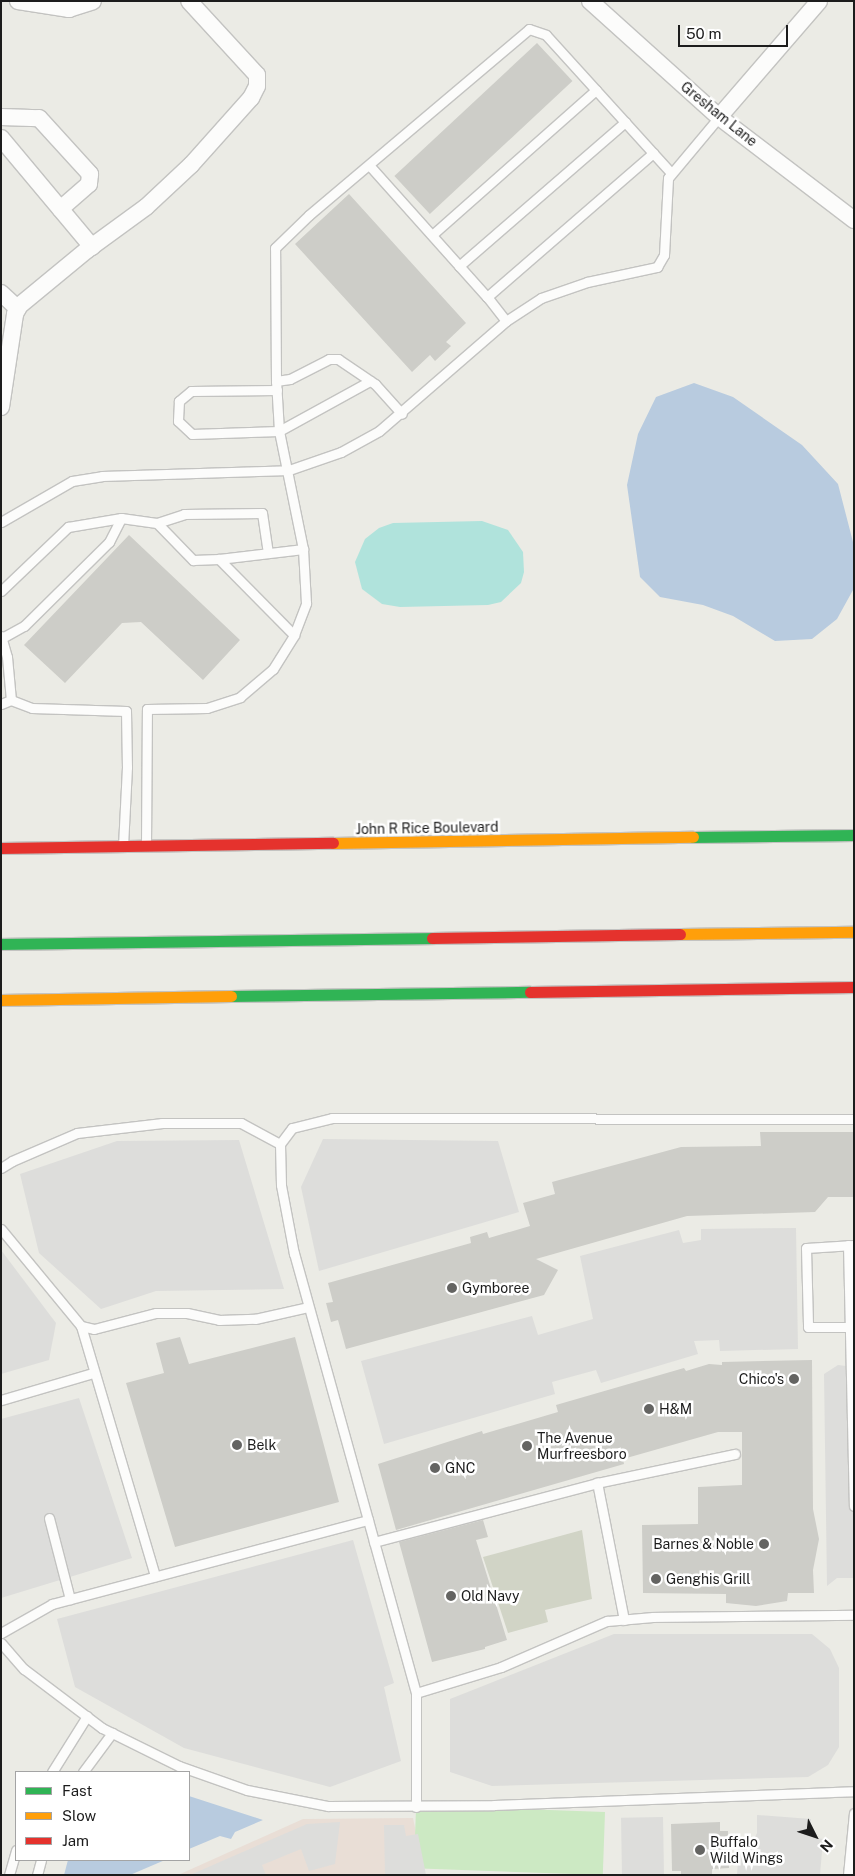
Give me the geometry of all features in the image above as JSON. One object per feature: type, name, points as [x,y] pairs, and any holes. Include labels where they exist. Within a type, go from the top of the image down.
[{"type":"main road","name":"John R Rice Boulevard","points":[[1,848],[123,846],[146,848],[854,835]]},
{"type":"main road","points":[[1,944],[854,932]]},
{"type":"main road","points":[[1,1000],[854,987]]},
{"type":"street","points":[[18,1],[69,9],[93,1]]},
{"type":"street","points":[[1,407],[18,309],[92,246],[146,207],[191,165],[250,98],[256,86],[257,74],[189,1]]},
{"type":"street","name":"Gresham Lane","points":[[590,1],[719,117],[854,220]]},
{"type":"street","points":[[719,117],[819,1]]},
{"type":"street","points":[[1,117],[39,118],[90,174],[90,184],[60,209]]},
{"type":"street","points":[[1,138],[92,246]]},
{"type":"street","points":[[1,293],[18,309]]},
{"type":"lane","points":[[146,848],[147,709],[207,708],[240,696],[273,669],[294,635],[306,603],[303,549],[289,470],[279,431],[276,385],[275,248],[529,29],[546,34],[671,173]]},
{"type":"lane","points":[[432,235],[596,90]]},
{"type":"lane","points":[[1,522],[72,480],[102,476],[289,470],[341,452],[379,431],[402,414],[506,321],[540,298],[587,282],[657,267],[664,255],[666,190],[671,173],[719,117]]},
{"type":"lane","points":[[459,266],[625,122]]},
{"type":"lane","points":[[487,297],[653,154]]},
{"type":"lane","points":[[369,165],[487,297],[506,321]]},
{"type":"lane","points":[[370,381],[279,431],[192,434],[178,421],[179,401],[191,391],[276,385],[329,359],[338,358],[370,381],[402,414]]},
{"type":"lane","points":[[1,591],[68,527],[121,518],[157,523],[184,514],[262,513],[268,553]]},
{"type":"lane","points":[[11,700],[7,657],[2,637],[24,626],[109,542],[121,518]]},
{"type":"lane","points":[[157,523],[193,560],[219,559],[303,549]]},
{"type":"lane","points":[[219,559],[294,635]]},
{"type":"lane","points":[[1,704],[11,700],[32,708],[126,711],[127,767],[123,846]]},
{"type":"lane","points":[[416,1807],[416,1693],[294,1254],[281,1185],[280,1144],[292,1128],[332,1118],[854,1119]]},
{"type":"lane","points":[[1,1168],[12,1161],[77,1133],[162,1123],[240,1123],[280,1144]]},
{"type":"lane","points":[[1,1228],[81,1326],[155,1576]]},
{"type":"lane","points":[[852,1327],[808,1327],[806,1248],[851,1245],[852,1327],[854,1506]]},
{"type":"lane","points":[[81,1326],[94,1329],[156,1313],[187,1313],[219,1320],[254,1319],[308,1307]]},
{"type":"lane","points":[[1,1400],[94,1373]]},
{"type":"lane","points":[[374,1542],[597,1483],[735,1454]]},
{"type":"lane","points":[[597,1483],[624,1620]]},
{"type":"lane","points":[[49,1518],[70,1599]]},
{"type":"lane","points":[[1,1634],[52,1604],[368,1520]]},
{"type":"lane","points":[[416,1693],[501,1667],[607,1621],[854,1616]]},
{"type":"lane","points":[[1,1643],[24,1669],[112,1733],[179,1766],[247,1790],[328,1806],[416,1807],[854,1791]]},
{"type":"lane","points":[[53,1771],[87,1716]]},
{"type":"lane","points":[[84,1771],[112,1733]]},
{"type":"lane","points":[[848,1875],[854,1812]]},
{"type":"lane","points":[[9,1875],[15,1854]]},
{"type":"lane","points":[[37,1875],[41,1861]]},
{"type":"shaded area","points":[[694,383],[733,397],[802,445],[838,484],[853,542],[853,590],[837,619],[812,639],[775,641],[733,616],[703,605],[660,597],[640,577],[627,485],[638,434],[656,397]]},
{"type":"shaded area","points":[[482,521],[508,530],[523,552],[524,572],[521,583],[501,602],[488,605],[400,607],[382,604],[362,589],[355,562],[365,539],[379,528],[393,523]]},
{"type":"shaded area","points":[[323,1139],[498,1141],[519,1212],[319,1271],[301,1187]]},
{"type":"shaded area","points":[[239,1140],[284,1289],[156,1291],[101,1309],[39,1253],[20,1174],[117,1141]]},
{"type":"shaded area","points":[[796,1228],[798,1349],[720,1351],[719,1340],[694,1341],[698,1354],[601,1383],[596,1370],[552,1382],[555,1394],[384,1444],[361,1361],[532,1316],[538,1335],[593,1319],[580,1256],[679,1230],[683,1243],[701,1240],[701,1229]]},
{"type":"shaded area","points":[[1,1250],[56,1323],[49,1360],[1,1374]]},
{"type":"shaded area","points":[[838,1365],[854,1367],[854,1578],[837,1578],[827,1586],[824,1374]]},
{"type":"shaded area","points":[[79,1398],[132,1558],[1,1598],[1,1419]]},
{"type":"shaded area","points":[[582,1530],[592,1599],[545,1610],[548,1622],[508,1633],[483,1557]]},
{"type":"shaded area","points":[[353,1540],[394,1683],[384,1687],[401,1761],[330,1787],[184,1748],[75,1687],[57,1619]]},
{"type":"shaded area","points":[[614,1634],[812,1634],[830,1649],[839,1668],[839,1747],[828,1765],[808,1777],[492,1786],[450,1772],[450,1699]]},
{"type":"shaded area","points":[[190,1796],[263,1820],[235,1832],[231,1839],[220,1836],[190,1849]]},
{"type":"shaded area","points":[[757,1815],[811,1819],[810,1837],[823,1839],[820,1875],[737,1875],[739,1845],[751,1845],[757,1833]]},
{"type":"shaded area","points":[[663,1817],[664,1875],[622,1875],[621,1818]]},
{"type":"shaded area","points":[[413,1818],[425,1875],[178,1875],[303,1819]]},
{"type":"shaded area","points":[[340,1822],[335,1864],[309,1871],[301,1849],[262,1865],[266,1875],[190,1875],[307,1824]]},
{"type":"shaded area","points":[[384,1825],[404,1825],[406,1836],[418,1834],[426,1875],[385,1875]]},
{"type":"shaded area","points":[[68,1861],[163,1861],[130,1875],[64,1875]]},
{"type":"green space","points":[[416,1805],[605,1812],[603,1875],[414,1868]]},
{"type":"building","points":[[537,43],[572,81],[430,214],[394,176]]},
{"type":"building","points":[[349,194],[466,323],[446,342],[451,346],[435,361],[430,355],[412,372],[295,244]]},
{"type":"building","points":[[129,535],[240,640],[203,680],[141,622],[122,623],[65,683],[24,645]]},
{"type":"building","points":[[760,1132],[854,1132],[854,1197],[828,1197],[815,1212],[687,1216],[536,1259],[558,1270],[544,1295],[346,1349],[338,1320],[331,1322],[326,1303],[333,1302],[328,1283],[471,1243],[470,1237],[487,1232],[489,1238],[530,1226],[523,1203],[555,1194],[552,1182],[681,1147],[761,1146]]},
{"type":"building","points":[[180,1337],[189,1364],[295,1337],[339,1502],[175,1547],[126,1383],[164,1373],[156,1343]]},
{"type":"building","points":[[812,1360],[813,1509],[819,1539],[813,1570],[814,1593],[788,1593],[787,1601],[756,1606],[726,1603],[726,1594],[643,1593],[642,1525],[698,1524],[698,1487],[742,1485],[742,1432],[718,1432],[623,1459],[624,1464],[396,1530],[378,1464],[482,1431],[483,1434],[558,1412],[556,1405],[684,1368],[686,1371],[709,1364],[722,1365],[722,1362]]},
{"type":"building","points":[[483,1520],[488,1537],[476,1540],[507,1640],[485,1647],[485,1649],[432,1662],[399,1542]]},
{"type":"building","name":"Buffalo Wild Wings","points":[[720,1822],[720,1831],[728,1831],[729,1868],[712,1869],[712,1875],[681,1875],[681,1871],[672,1871],[671,1824]]},
{"type":"traffic: fast","points":[[693,837],[854,835]]},
{"type":"traffic: fast","points":[[1,944],[432,938]]},
{"type":"traffic: fast","points":[[231,996],[530,992]]},
{"type":"traffic: slow","points":[[333,843],[693,837]]},
{"type":"traffic: slow","points":[[680,934],[854,932]]},
{"type":"traffic: slow","points":[[1,1000],[231,996]]},
{"type":"traffic: jam","points":[[1,848],[333,843]]},
{"type":"traffic: jam","points":[[432,938],[680,934]]},
{"type":"traffic: jam","points":[[530,992],[854,987]]},
{"type":"place","name":"Gymboree","points":[[452,1288]]},
{"type":"place","name":"Chico's","points":[[794,1379]]},
{"type":"place","name":"H&M","points":[[649,1409]]},
{"type":"place","name":"Belk","points":[[237,1445]]},
{"type":"place","name":"The Avenue Murfreesboro","points":[[527,1446]]},
{"type":"place","name":"GNC","points":[[435,1468]]},
{"type":"place","name":"Barnes & Noble","points":[[764,1544]]},
{"type":"place","name":"Genghis Grill","points":[[656,1579]]},
{"type":"place","name":"Old Navy","points":[[451,1596]]},
{"type":"place","name":"Buffalo Wild Wings","points":[[700,1850]]}]
